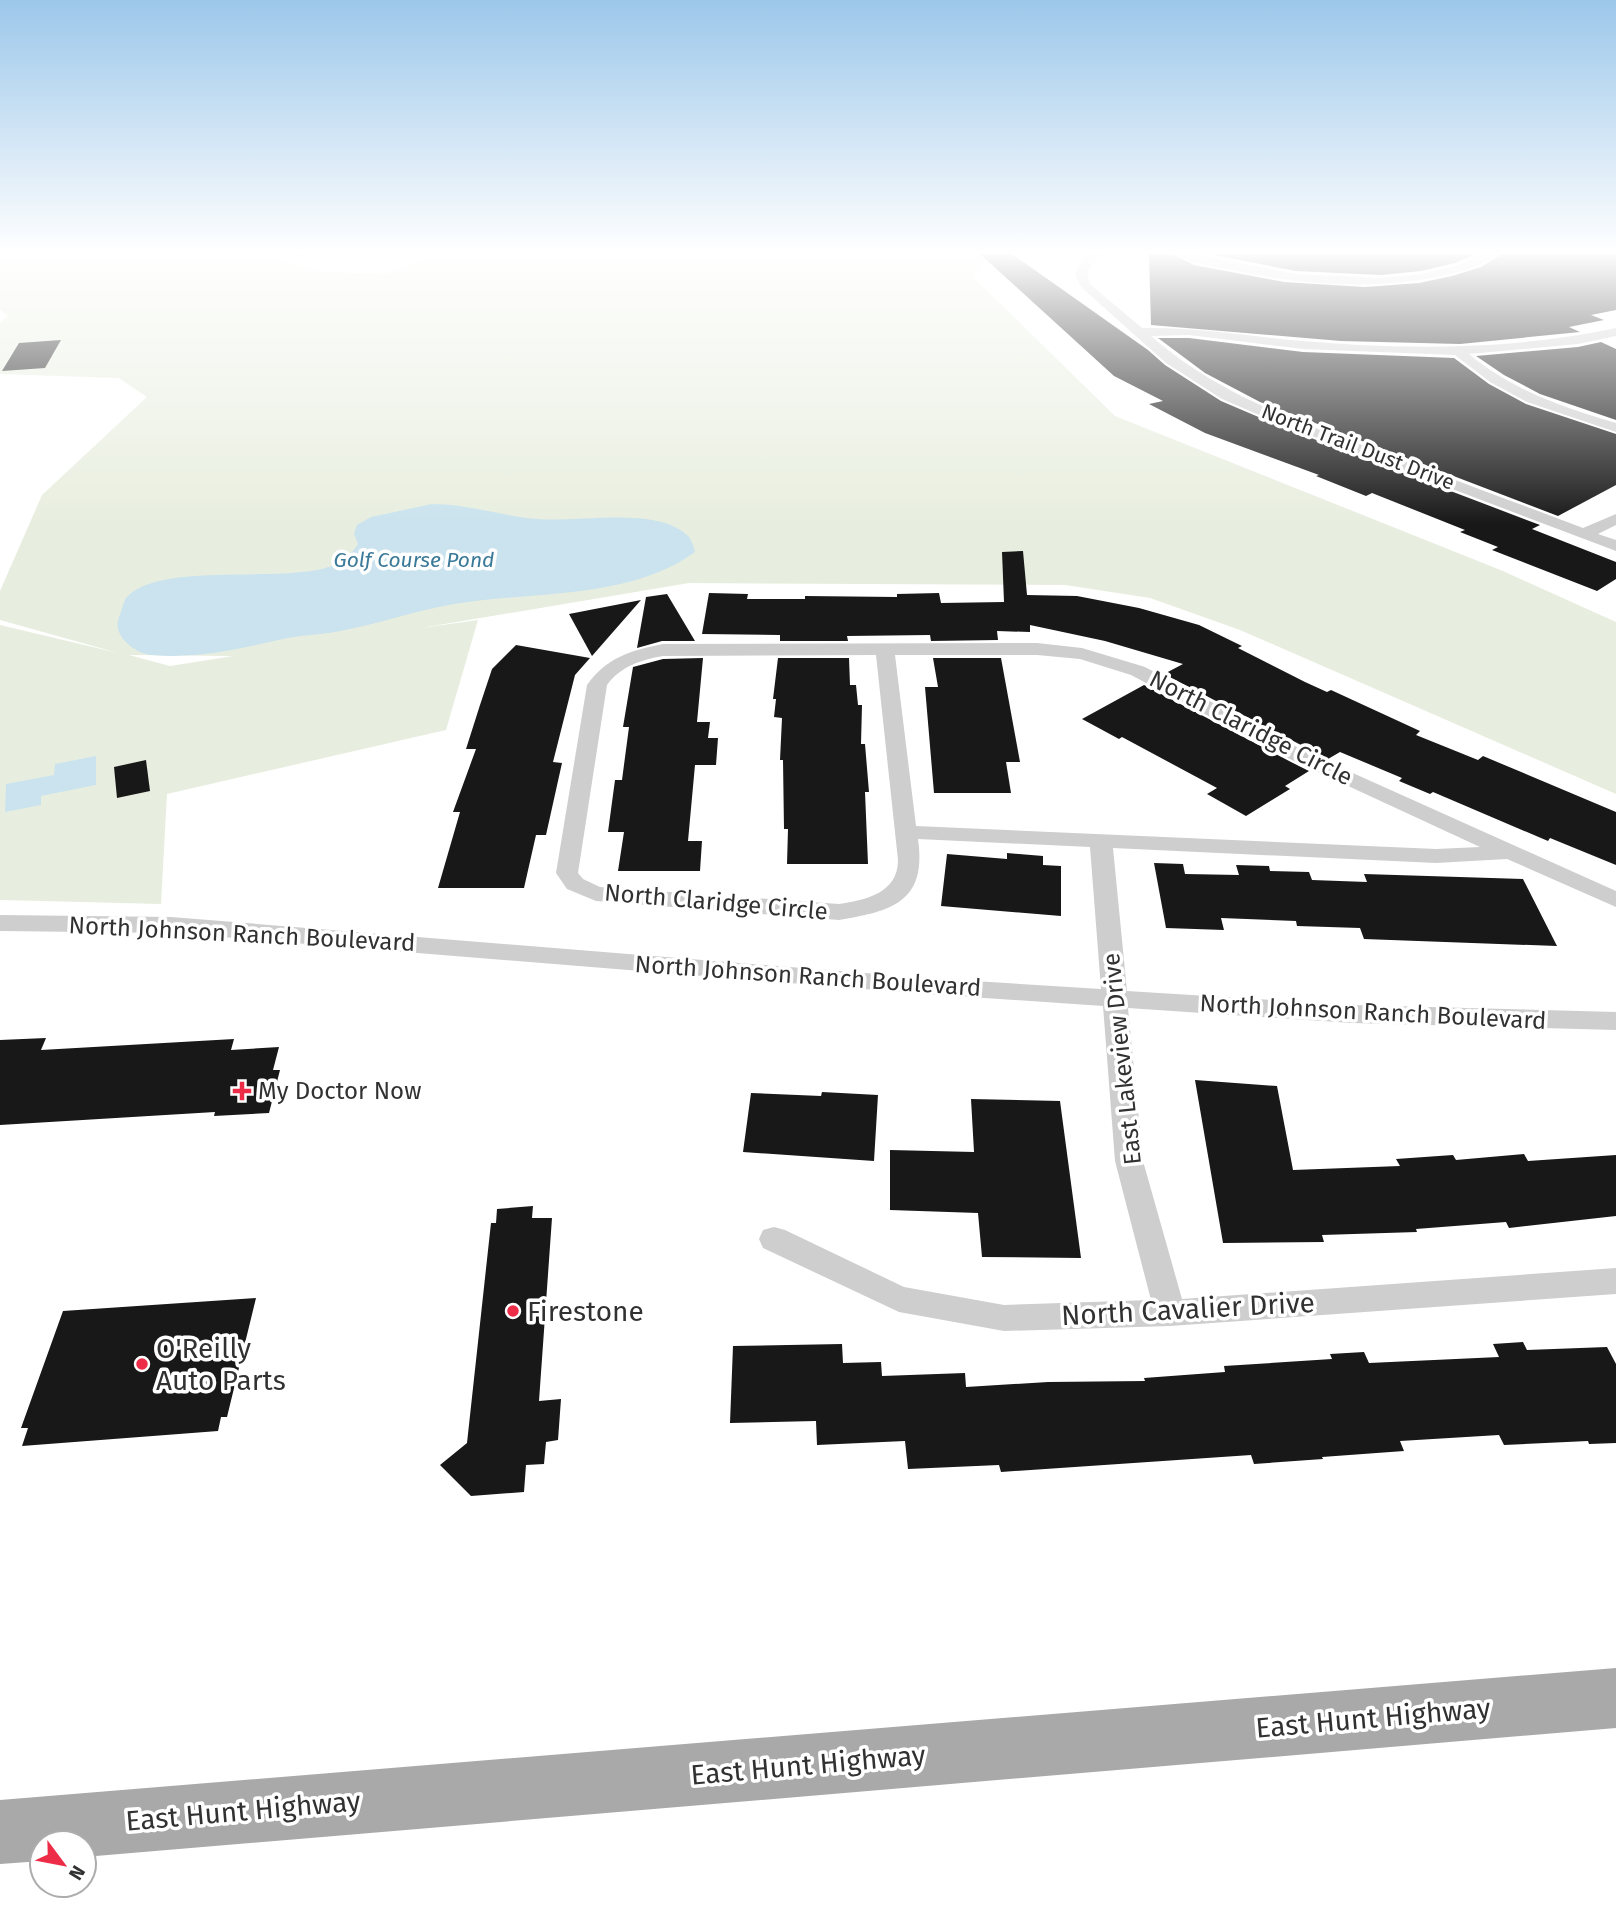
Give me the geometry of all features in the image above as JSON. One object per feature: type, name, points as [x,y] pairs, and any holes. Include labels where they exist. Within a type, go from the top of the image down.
[{"type":"main road","name":"East Hunt Highway","points":[[0,1832],[1616,1698]]},
{"type":"street","name":"North Trail Dust Drive","points":[[1152,344],[1171,360],[1227,396],[1283,420],[1616,546]]},
{"type":"street","points":[[1294,344],[1458,351],[1535,344]]},
{"type":"street","points":[[1458,351],[1502,387],[1560,411],[1616,428]]},
{"type":"street","points":[[1586,533],[1616,519]]},
{"type":"street","points":[[886,649],[906,831]]},
{"type":"street","name":"North Claridge Circle","points":[[1513,852],[1436,856],[906,831],[908,875],[898,890],[871,907],[839,912],[596,894],[575,884],[567,873],[597,685],[605,673],[619,662],[663,650],[1037,649],[1110,660],[1138,671],[1299,756],[1513,852],[1616,900]]},
{"type":"street","name":"East Lakeview Drive","points":[[1101,842],[1129,1161],[1170,1313]]},
{"type":"street","name":"North Johnson Ranch Boulevard","points":[[0,923],[171,925],[1115,999],[1352,1014],[1616,1021]]},
{"type":"street","name":"North Cavalier Drive","points":[[774,1239],[899,1299],[1004,1318],[1170,1313],[1616,1281]]},
{"type":"green space","points":[[0,344],[1041,344],[1115,416],[1503,571],[1616,622],[1616,794],[1240,630],[1150,598],[1065,585],[689,583],[421,628],[478,620],[446,730],[167,794],[161,904],[0,900],[0,625],[118,653],[0,620],[0,591],[42,495],[147,397],[119,378],[0,374]],"holes":[[[129,655],[233,656],[170,666]]]},
{"type":"water","name":"Golf Course Pond","points":[[432,504],[538,519],[617,517],[658,521],[676,527],[689,537],[695,552],[641,579],[610,586],[454,604],[350,629],[218,652],[186,656],[147,654],[128,644],[119,632],[118,622],[125,600],[144,586],[167,579],[195,576],[313,571],[334,565],[348,556],[358,544],[354,534],[357,525],[371,517]]},
{"type":"water","points":[[96,756],[96,785],[41,796],[41,805],[5,812],[6,784],[54,775],[55,764]]},
{"type":"building","points":[[18,344],[59,344],[45,368],[2,371]]},
{"type":"building","points":[[1079,344],[1139,344],[1165,365],[1221,401],[1540,525],[1532,529],[1616,562],[1616,579],[1597,591],[1492,550],[1498,547],[1460,532],[1465,530],[1372,493],[1366,496],[1316,476],[1319,475],[1205,433],[1149,404],[1163,401],[1114,376]]},
{"type":"building","points":[[1166,344],[1237,344],[1303,352],[1454,358],[1489,384],[1526,404],[1616,434],[1616,485],[1558,516],[1260,402],[1205,373]]},
{"type":"building","points":[[1605,344],[1616,349],[1616,420],[1540,394],[1476,356]]},
{"type":"building","points":[[1023,551],[1027,595],[1077,596],[1139,608],[1199,625],[1305,682],[1327,692],[1331,690],[1420,731],[1416,735],[1478,760],[1483,756],[1616,812],[1616,865],[1550,838],[1548,841],[1433,792],[1430,794],[1399,781],[1402,778],[1340,752],[1328,759],[1164,674],[1183,664],[1105,641],[1030,625],[1030,632],[997,631],[998,640],[931,641],[930,635],[847,636],[848,641],[780,641],[780,635],[702,634],[709,593],[748,594],[747,599],[805,599],[805,596],[897,597],[897,594],[939,593],[941,603],[1004,602],[1002,552]]},
{"type":"building","points":[[667,594],[695,641],[662,641],[637,648],[646,597]]},
{"type":"building","points":[[641,600],[592,656],[569,614]]},
{"type":"building","points":[[516,645],[590,658],[575,675],[553,762],[562,763],[546,835],[536,835],[524,888],[438,888],[460,812],[453,812],[476,749],[466,749],[480,705],[492,669]]},
{"type":"building","points":[[703,658],[697,722],[710,722],[708,738],[718,738],[716,765],[695,765],[688,841],[702,841],[700,871],[618,871],[624,832],[608,832],[615,780],[622,780],[629,727],[623,727],[633,667],[663,659]]},
{"type":"building","points":[[778,658],[849,658],[850,685],[856,685],[858,705],[862,705],[861,744],[865,744],[869,792],[865,792],[868,864],[787,864],[788,829],[784,829],[783,760],[780,760],[782,718],[774,717],[776,699],[773,699]]},
{"type":"building","points":[[933,658],[1001,658],[1020,762],[1006,762],[1011,793],[934,793],[925,687],[938,687]]},
{"type":"building","points":[[1144,685],[1309,771],[1285,786],[1290,789],[1246,816],[1207,794],[1217,788],[1122,737],[1119,739],[1082,719]]},
{"type":"building","points":[[146,760],[150,791],[117,798],[114,767]]},
{"type":"building","points":[[1007,853],[1043,856],[1043,865],[1061,866],[1061,916],[941,906],[947,854],[1007,859]]},
{"type":"building","points":[[1154,863],[1183,864],[1185,874],[1239,875],[1236,865],[1269,866],[1270,871],[1309,872],[1312,880],[1367,882],[1364,874],[1523,879],[1557,946],[1364,939],[1360,928],[1297,926],[1296,921],[1221,918],[1224,930],[1166,928]]},
{"type":"building","points":[[46,1038],[41,1050],[234,1039],[231,1050],[279,1047],[273,1070],[280,1070],[269,1113],[214,1116],[215,1112],[0,1125],[0,1040]]},
{"type":"building","points":[[1195,1080],[1277,1086],[1293,1170],[1400,1166],[1396,1159],[1453,1155],[1456,1160],[1524,1154],[1528,1161],[1616,1155],[1616,1216],[1509,1228],[1506,1222],[1416,1229],[1417,1232],[1322,1235],[1324,1242],[1223,1243]]},
{"type":"building","points":[[822,1092],[878,1095],[874,1161],[743,1152],[751,1093],[821,1096]]},
{"type":"building","points":[[971,1099],[1060,1101],[1081,1258],[982,1257],[978,1213],[890,1210],[890,1150],[974,1152]]},
{"type":"building","name":"Firestone","points":[[533,1206],[532,1218],[552,1218],[539,1401],[561,1399],[558,1440],[546,1442],[544,1464],[526,1465],[524,1492],[471,1496],[440,1465],[467,1443],[491,1223],[496,1223],[497,1209]]},
{"type":"building","name":"O'Reilly Auto Parts","points":[[256,1298],[227,1417],[221,1417],[218,1431],[22,1446],[28,1428],[21,1428],[63,1311]]},
{"type":"building","points":[[1523,1342],[1527,1350],[1607,1347],[1616,1364],[1616,1443],[1589,1444],[1588,1441],[1504,1445],[1499,1435],[1400,1441],[1404,1451],[1322,1457],[1323,1459],[1254,1464],[1251,1455],[1001,1472],[999,1465],[908,1469],[905,1441],[817,1445],[816,1421],[730,1423],[733,1346],[842,1344],[843,1363],[881,1362],[882,1376],[965,1373],[966,1387],[1048,1382],[1145,1381],[1144,1378],[1225,1372],[1224,1366],[1332,1359],[1330,1354],[1364,1352],[1369,1363],[1499,1357],[1493,1344]]},
{"type":"place","name":"My Doctor Now","points":[[242,1091]]},
{"type":"place","name":"Firestone","points":[[513,1311]]},
{"type":"place","name":"O'Reilly Auto Parts","points":[[142,1364]]}]
